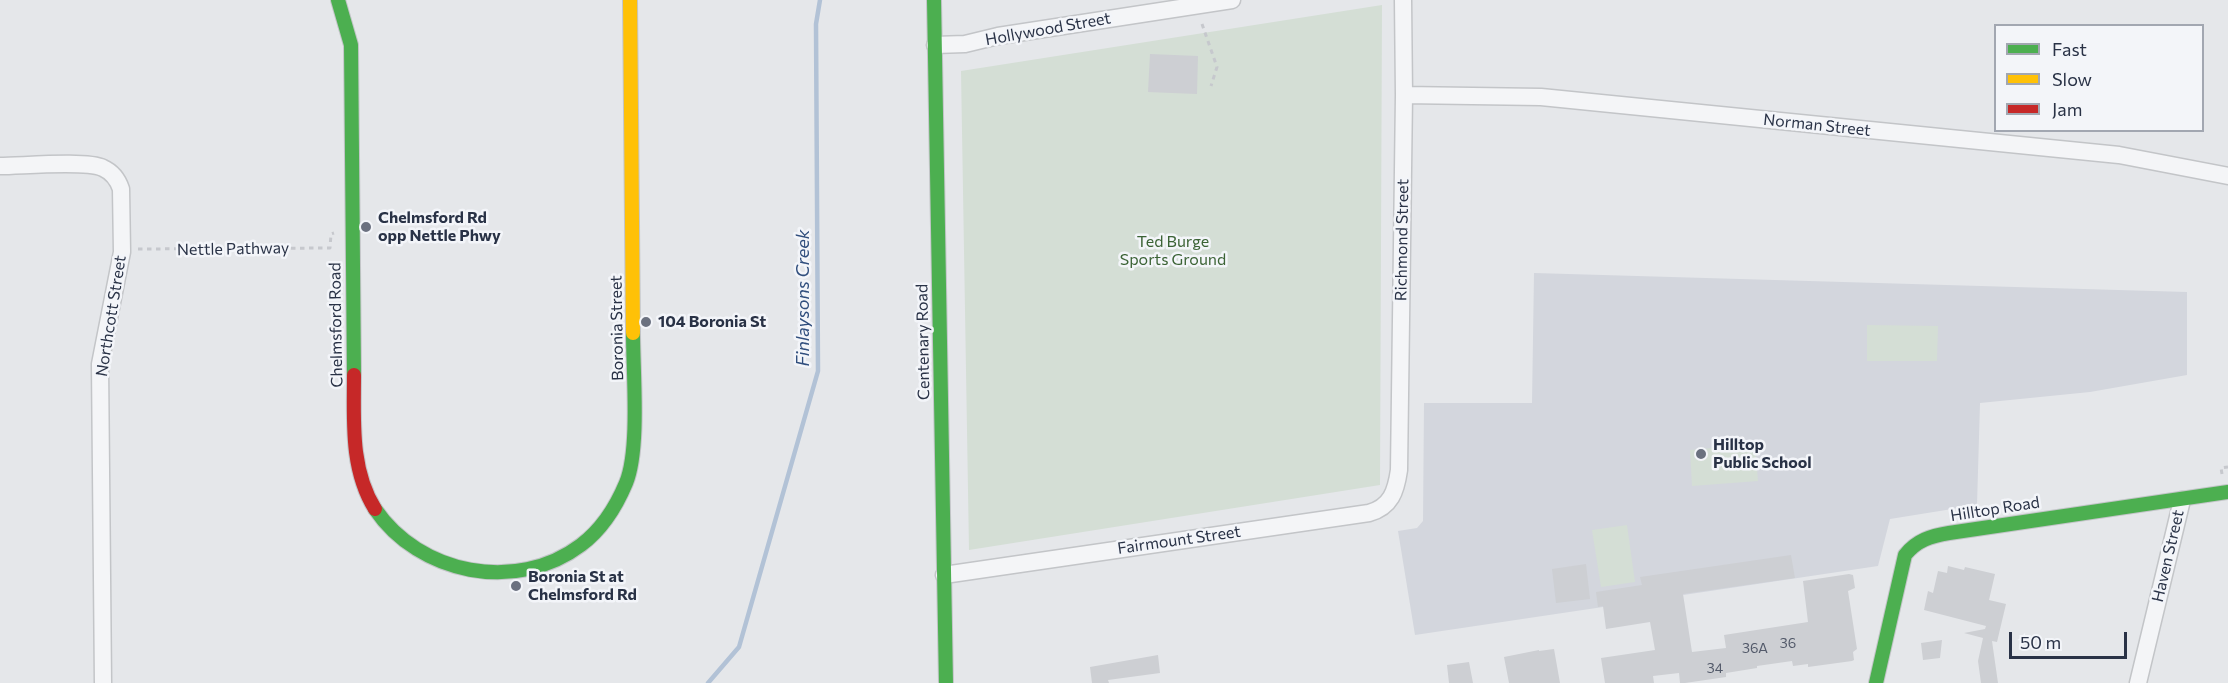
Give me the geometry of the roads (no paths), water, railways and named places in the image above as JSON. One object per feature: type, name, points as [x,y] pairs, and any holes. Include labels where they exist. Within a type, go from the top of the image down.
[{"type":"street","name":"Chelmsford Road","points":[[338,0],[351,45],[356,458],[365,490],[387,526],[411,546],[450,567],[492,574]]},
{"type":"street","name":"Boronia Street","points":[[492,574],[510,574],[537,568],[560,558],[586,541],[615,507],[630,469],[634,429],[630,0]]},
{"type":"street","name":"Centenary Road","points":[[934,0],[946,683]]},
{"type":"street","name":"Hollywood Street","points":[[935,45],[965,44],[1144,6],[1232,0]]},
{"type":"street","name":"Richmond Street","points":[[1397,480],[1404,95],[1403,0]]},
{"type":"street","name":"Norman Street","points":[[1404,95],[1541,97],[2119,155],[2228,176]]},
{"type":"street","name":"Northcott Street","points":[[0,166],[94,165],[109,171],[121,189],[122,252],[100,364],[103,683]]},
{"type":"street","name":"Fairmount Street","points":[[944,575],[1369,513],[1378,510],[1393,497],[1397,480]]},
{"type":"street","name":"Hilltop Road","points":[[1876,683],[1905,555],[1918,541],[1929,536],[1976,528],[2228,492]]},
{"type":"street","name":"Haven Street","points":[[2138,683],[2182,500]]},
{"type":"waterway","name":"Finlaysons Creek","points":[[708,683],[739,647],[818,371],[816,24],[820,0]]},
{"type":"place","name":"Chelmsford Rd opp Nettle Phwy","points":[[366,227]]},
{"type":"place","name":"104 Boronia St","points":[[646,322]]},
{"type":"place","name":"Hilltop Public School","points":[[1701,454]]},
{"type":"place","name":"Boronia St at Chelmsford Rd","points":[[516,586]]},
{"type":"park label","name":"Ted Burge Sports Ground","points":[[1173,251]]}]
